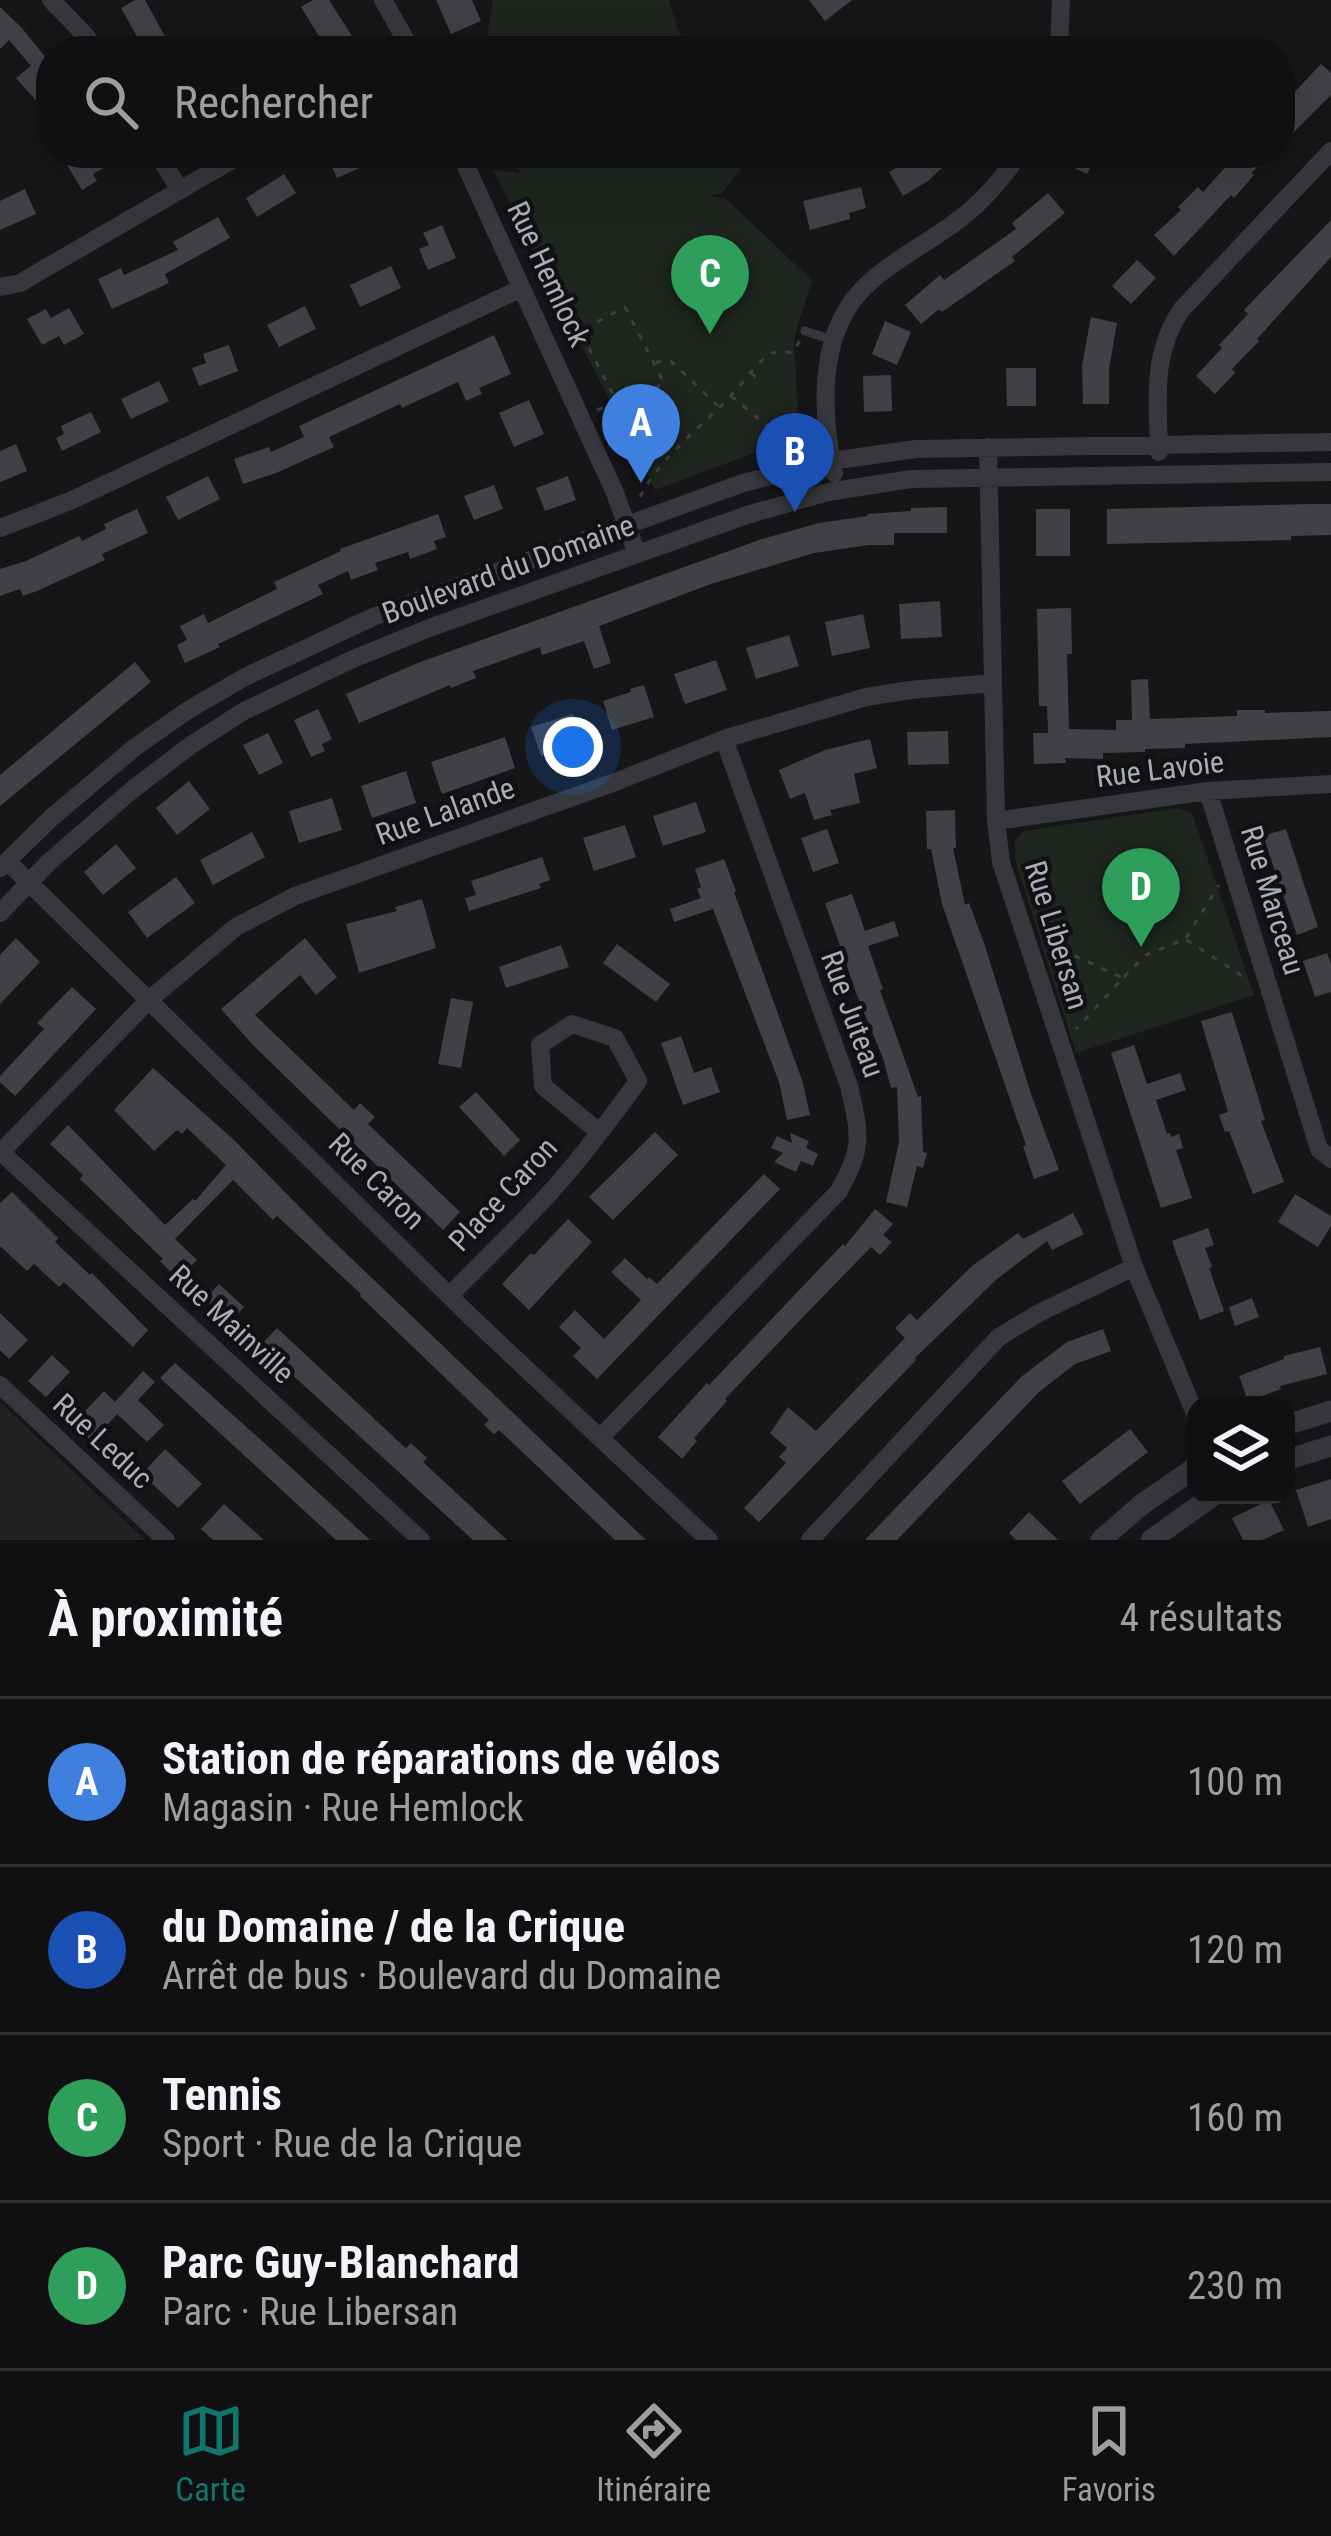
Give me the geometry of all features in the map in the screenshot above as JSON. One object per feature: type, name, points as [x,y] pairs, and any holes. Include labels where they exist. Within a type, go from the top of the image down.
[{"type":"street","points":[[51,0],[86,36]]},
{"type":"street","points":[[383,0],[403,36]]},
{"type":"street","points":[[1060,36],[1061,0]]},
{"type":"street","points":[[1159,474],[1158,376],[1168,330],[1331,151]]},
{"type":"street","points":[[167,168],[180,190]]},
{"type":"street","points":[[0,286],[20,283],[218,168]]},
{"type":"street","name":"Rue Hemlock","points":[[467,168],[615,493],[638,554]]},
{"type":"street","points":[[838,490],[826,397],[833,340],[846,311],[866,286],[968,212],[1008,168]]},
{"type":"street","points":[[0,528],[70,501],[522,288]]},
{"type":"street","name":"Boulevard du Domaine","points":[[3,865],[134,748],[235,683],[361,622],[743,483],[831,461],[916,449],[1331,442]]},
{"type":"street","name":"Rue Libersan","points":[[988,447],[996,820],[1001,862],[1135,1267],[1188,1396]]},
{"type":"street","name":"Boulevard du Domaine","points":[[0,913],[131,790],[244,711],[388,645],[784,503],[910,479],[1331,472]]},
{"type":"street","name":"Rue Lalande","points":[[1,1153],[150,999],[236,928],[296,896],[724,739],[866,697],[994,683]]},
{"type":"street","name":"Rue Juteau","points":[[601,1437],[839,1191],[854,1164],[859,1129],[849,1086],[724,739]]},
{"type":"street","name":"Rue Lavoie","points":[[996,820],[1208,791],[1331,784]]},
{"type":"street","name":"Rue Marceau","points":[[1208,791],[1319,1149],[1331,1159]]},
{"type":"street","name":"Rue Caron","points":[[3,865],[29,883],[450,1295],[709,1540]]},
{"type":"street","name":"Place Caron","points":[[450,1295],[561,1180],[599,1132],[638,1081],[615,1038],[572,1024],[540,1045],[543,1086],[599,1132]]},
{"type":"street","name":"Rue Mainville","points":[[1,1153],[421,1540]]},
{"type":"street","points":[[810,1540],[999,1337],[1135,1267]]},
{"type":"street","name":"Rue Leduc","points":[[0,1385],[166,1540]]},
{"type":"street","points":[[1295,1422],[1331,1411]]},
{"type":"street","points":[[1295,1457],[1331,1446]]},
{"type":"street","points":[[1101,1540],[1187,1473]]},
{"type":"street","points":[[1151,1540],[1201,1504]]},
{"type":"lane","points":[[805,331],[833,340]]},
{"type":"path","points":[[625,308],[664,382],[657,386],[620,406],[580,331],[625,308]]},
{"type":"path","points":[[765,346],[773,353]]},
{"type":"path","points":[[640,497],[660,467],[764,358],[793,353]]},
{"type":"path","points":[[655,364],[671,361],[719,407]]},
{"type":"path","points":[[751,373],[759,380],[756,384]]},
{"type":"path","points":[[657,386],[664,399]]},
{"type":"path","points":[[731,396],[769,427],[809,443]]},
{"type":"path","points":[[592,412],[617,402]]},
{"type":"path","points":[[1060,1046],[1146,955],[1185,939],[1232,866]]},
{"type":"path","points":[[1024,932],[1123,978]]},
{"type":"path","points":[[1185,939],[1272,995]]},
{"type":"shaded area","points":[[493,0],[669,0],[682,36],[487,36]]},
{"type":"shaded area","points":[[517,168],[741,168],[722,193],[708,196],[725,198],[812,280],[794,338],[799,436],[655,490],[493,170],[521,173]]},
{"type":"shaded area","points":[[1178,808],[1192,813],[1254,995],[1076,1053],[1015,859],[1015,841],[1023,831]]},
{"type":"shaded area","points":[[0,1402],[145,1540],[0,1540]]},
{"type":"building","points":[[145,0],[165,36],[137,36],[121,8]]},
{"type":"building","points":[[313,0],[329,0],[352,36],[319,36],[301,7]]},
{"type":"building","points":[[436,0],[472,0],[481,21],[451,34]]},
{"type":"building","points":[[809,0],[852,0],[825,21]]},
{"type":"building","points":[[0,7],[36,46],[36,100],[16,78],[31,66],[9,40],[0,49]]},
{"type":"building","points":[[1321,64],[1331,73],[1331,95],[1295,131],[1295,92]]},
{"type":"building","points":[[69,168],[104,168],[93,174],[97,181],[82,190]]},
{"type":"building","points":[[333,168],[359,168],[337,178]]},
{"type":"building","points":[[896,168],[942,168],[903,196],[889,172]]},
{"type":"building","points":[[1225,168],[1256,168],[1234,198],[1231,195],[1174,256],[1154,235],[1198,187],[1203,192]]},
{"type":"building","points":[[284,174],[296,193],[257,217],[246,198]]},
{"type":"building","points":[[861,187],[866,208],[849,213],[850,219],[810,230],[803,201]]},
{"type":"building","points":[[25,189],[36,214],[0,230],[0,201]]},
{"type":"building","points":[[1048,193],[1065,213],[1012,257],[1015,261],[921,324],[905,305],[940,275],[944,280],[1016,229],[1012,223]]},
{"type":"building","points":[[218,217],[230,238],[165,274],[169,283],[112,309],[98,279],[121,268],[124,275],[178,250],[173,242]]},
{"type":"building","points":[[1331,220],[1331,257],[1215,394],[1196,376],[1248,314],[1244,310]]},
{"type":"building","points":[[442,225],[456,258],[428,270],[419,249],[429,245],[423,233]]},
{"type":"building","points":[[1137,260],[1156,278],[1131,304],[1112,286]]},
{"type":"building","points":[[391,266],[401,288],[360,307],[350,285]]},
{"type":"building","points":[[305,306],[316,329],[279,347],[267,325]]},
{"type":"building","points":[[69,308],[84,334],[64,345],[59,336],[42,345],[27,319],[46,309],[51,318]]},
{"type":"building","points":[[1091,317],[1117,323],[1109,404],[1083,404],[1082,365]]},
{"type":"building","points":[[885,321],[911,332],[897,365],[872,354]]},
{"type":"building","points":[[494,335],[511,374],[479,388],[482,394],[466,401],[458,382],[329,437],[334,447],[243,484],[234,459],[269,447],[271,452],[304,437],[299,426]]},
{"type":"building","points":[[229,345],[238,371],[199,386],[192,368],[206,363],[203,354]]},
{"type":"building","points":[[1006,368],[1036,368],[1036,406],[1007,406]]},
{"type":"building","points":[[891,375],[892,411],[864,412],[863,376]]},
{"type":"building","points":[[159,381],[169,401],[131,419],[121,399]]},
{"type":"building","points":[[529,400],[544,434],[514,447],[499,413]]},
{"type":"building","points":[[91,412],[101,432],[62,451],[56,438],[64,434],[61,426]]},
{"type":"building","points":[[16,444],[27,471],[0,482],[0,451]]},
{"type":"building","points":[[208,476],[220,499],[178,520],[166,497]]},
{"type":"building","points":[[568,476],[576,500],[545,511],[536,488]]},
{"type":"building","points":[[494,485],[503,509],[474,520],[464,496]]},
{"type":"building","points":[[1331,504],[1331,535],[1107,544],[1107,509]]},
{"type":"building","points":[[947,507],[947,533],[894,533],[894,545],[814,553],[711,584],[599,626],[611,663],[594,669],[584,641],[542,655],[540,647],[473,671],[476,678],[359,723],[346,694],[415,664],[762,539],[867,514]]},
{"type":"building","points":[[137,509],[148,533],[102,554],[105,560],[37,591],[23,596],[20,589],[0,596],[0,569],[79,536],[82,541],[106,529],[104,524]]},
{"type":"building","points":[[1036,509],[1070,509],[1070,556],[1036,556]]},
{"type":"building","points":[[438,514],[446,537],[434,541],[437,549],[410,559],[408,552],[375,563],[378,570],[351,580],[348,571],[318,585],[323,594],[185,663],[177,645],[187,640],[180,626],[204,614],[208,623],[277,589],[274,582],[340,549]]},
{"type":"building","points":[[940,601],[942,637],[901,639],[899,604]]},
{"type":"building","points":[[1071,608],[1069,729],[1116,730],[1116,720],[1132,720],[1131,680],[1148,679],[1150,719],[1237,716],[1237,710],[1331,711],[1331,737],[1185,744],[1185,748],[1103,753],[1103,759],[1065,758],[1066,763],[1034,764],[1033,733],[1048,733],[1047,706],[1039,706],[1037,609]]},
{"type":"building","points":[[863,614],[870,648],[832,656],[825,622]]},
{"type":"building","points":[[789,635],[799,666],[756,679],[746,648]]},
{"type":"building","points":[[716,660],[727,690],[685,704],[674,674]]},
{"type":"building","points":[[135,662],[151,682],[0,806],[0,775]]},
{"type":"building","points":[[644,685],[654,717],[612,730],[603,701]]},
{"type":"building","points":[[318,709],[332,739],[322,744],[325,751],[311,757],[294,720]]},
{"type":"building","points":[[573,714],[583,743],[541,756],[531,727]]},
{"type":"building","points":[[948,731],[949,764],[908,765],[907,732]]},
{"type":"building","points":[[268,733],[283,763],[259,775],[243,745]]},
{"type":"building","points":[[505,737],[515,768],[442,794],[431,762]]},
{"type":"building","points":[[870,739],[877,768],[854,774],[860,803],[830,810],[832,815],[814,820],[805,793],[790,799],[779,770],[825,750]]},
{"type":"building","points":[[406,771],[416,803],[372,818],[361,786]]},
{"type":"building","points":[[189,781],[210,809],[177,835],[156,808]]},
{"type":"building","points":[[332,798],[342,830],[299,843],[289,811]]},
{"type":"building","points":[[696,802],[706,832],[663,846],[653,816]]},
{"type":"building","points":[[955,810],[953,848],[965,905],[969,903],[985,946],[1059,1170],[1034,1179],[942,904],[931,849],[927,849],[926,811]]},
{"type":"building","points":[[625,825],[636,857],[594,871],[583,838]]},
{"type":"building","points":[[827,829],[839,863],[813,872],[801,838]]},
{"type":"building","points":[[1286,829],[1318,927],[1297,935],[1263,836]]},
{"type":"building","points":[[252,832],[265,857],[213,885],[200,860]]},
{"type":"building","points":[[116,844],[136,868],[103,895],[84,872]]},
{"type":"building","points":[[542,857],[550,880],[539,884],[541,888],[469,911],[465,898],[476,895],[471,881]]},
{"type":"building","points":[[724,859],[810,1115],[787,1120],[779,1082],[713,909],[674,922],[670,909],[701,898],[695,869]]},
{"type":"building","points":[[176,877],[195,903],[147,938],[128,912]]},
{"type":"building","points":[[852,894],[865,931],[894,921],[899,936],[868,946],[921,1096],[923,1152],[927,1153],[923,1168],[917,1166],[907,1207],[886,1202],[899,1142],[897,1087],[891,1088],[825,903]]},
{"type":"building","points":[[422,899],[436,948],[359,973],[346,924]]},
{"type":"building","points":[[16,938],[40,962],[0,1004],[0,955]]},
{"type":"building","points":[[305,938],[337,977],[316,995],[300,975],[255,1015],[354,1110],[360,1103],[375,1117],[368,1124],[460,1212],[443,1230],[221,1009]]},
{"type":"building","points":[[617,944],[670,984],[656,1002],[603,963]]},
{"type":"building","points":[[561,945],[569,967],[506,988],[499,967]]},
{"type":"building","points":[[1327,953],[1331,992],[1315,997],[1303,961]]},
{"type":"building","points":[[72,987],[96,1009],[15,1096],[0,1076],[44,1029],[37,1023]]},
{"type":"building","points":[[451,998],[473,1002],[461,1068],[438,1064]]},
{"type":"building","points":[[1232,1012],[1265,1120],[1261,1121],[1284,1182],[1253,1194],[1219,1115],[1228,1112],[1201,1021]]},
{"type":"building","points":[[681,1036],[694,1073],[711,1067],[720,1092],[683,1105],[661,1043]]},
{"type":"building","points":[[1134,1045],[1147,1084],[1180,1073],[1186,1090],[1156,1100],[1167,1134],[1179,1134],[1183,1148],[1176,1150],[1192,1198],[1161,1208],[1111,1053]]},
{"type":"building","points":[[153,1068],[234,1140],[646,1540],[615,1540],[499,1430],[494,1434],[484,1425],[489,1420],[361,1294],[233,1180],[175,1239],[197,1260],[178,1279],[50,1144],[68,1125],[165,1225],[195,1201],[226,1165],[187,1128],[182,1134],[177,1130],[154,1151],[114,1110]]},
{"type":"building","points":[[476,1092],[520,1140],[504,1156],[459,1107]]},
{"type":"building","points":[[655,1132],[678,1155],[613,1220],[589,1197]]},
{"type":"building","points":[[790,1133],[809,1141],[806,1148],[818,1154],[813,1166],[801,1161],[796,1172],[774,1162],[783,1153],[771,1148],[777,1136],[792,1143]]},
{"type":"building","points":[[764,1174],[780,1189],[597,1379],[573,1356],[581,1348],[559,1327],[575,1310],[604,1339],[641,1300],[611,1272],[625,1258],[657,1284]]},
{"type":"building","points":[[12,1192],[58,1238],[55,1242],[148,1330],[133,1347],[64,1282],[59,1287],[34,1264],[27,1271],[0,1246],[0,1203]]},
{"type":"building","points":[[1295,1194],[1331,1216],[1331,1226],[1318,1247],[1278,1222]]},
{"type":"building","points":[[875,1209],[893,1224],[883,1235],[892,1242],[880,1255],[871,1247],[804,1316],[725,1399],[682,1459],[658,1437],[845,1246]]},
{"type":"building","points":[[1073,1213],[1084,1234],[1052,1250],[1047,1241],[997,1279],[759,1522],[744,1508],[786,1463],[779,1457],[787,1448],[770,1433],[788,1407],[816,1431],[905,1338],[895,1328],[910,1313],[917,1320],[972,1266],[1018,1233],[1023,1239]]},
{"type":"building","points":[[568,1219],[592,1242],[529,1310],[502,1284]]},
{"type":"building","points":[[1208,1228],[1214,1245],[1205,1248],[1224,1311],[1200,1320],[1172,1241]]},
{"type":"building","points":[[219,1284],[244,1307],[230,1323],[205,1299]]},
{"type":"building","points":[[1252,1298],[1259,1317],[1235,1326],[1229,1307]]},
{"type":"building","points":[[0,1313],[28,1340],[9,1359],[0,1350]]},
{"type":"building","points":[[277,1328],[406,1448],[411,1443],[427,1458],[423,1462],[507,1540],[473,1540],[286,1369],[261,1345]]},
{"type":"building","points":[[1103,1329],[1111,1351],[1075,1364],[1039,1392],[897,1540],[865,1540],[1021,1377],[1067,1342]]},
{"type":"building","points":[[1320,1347],[1327,1374],[1280,1386],[1262,1396],[1246,1396],[1239,1376],[1284,1356]]},
{"type":"building","points":[[52,1355],[70,1372],[46,1397],[28,1381]]},
{"type":"building","points":[[175,1363],[370,1540],[336,1540],[160,1378]]},
{"type":"building","points":[[143,1371],[155,1382],[138,1400],[164,1425],[147,1442],[117,1414],[92,1442],[73,1424],[104,1391],[115,1402]]},
{"type":"building","points":[[1130,1429],[1148,1452],[1080,1504],[1062,1481]]},
{"type":"building","points":[[165,1449],[202,1484],[178,1508],[142,1474]]},
{"type":"building","points":[[1331,1479],[1331,1519],[1308,1527],[1296,1490]]},
{"type":"building","points":[[224,1504],[264,1540],[213,1540],[201,1529]]},
{"type":"building","points":[[1271,1504],[1284,1530],[1262,1540],[1243,1540],[1232,1518]]},
{"type":"building","points":[[1029,1512],[1058,1540],[1016,1540],[1009,1533]]},
{"type":"place","name":"Tennis","points":[[710,334]]},
{"type":"place","name":"Station de réparations de vélos","points":[[641,483]]},
{"type":"place","name":"du Domaine / de la Crique","points":[[795,512]]},
{"type":"place","name":"Parc Guy-Blanchard","points":[[1141,947]]}]
